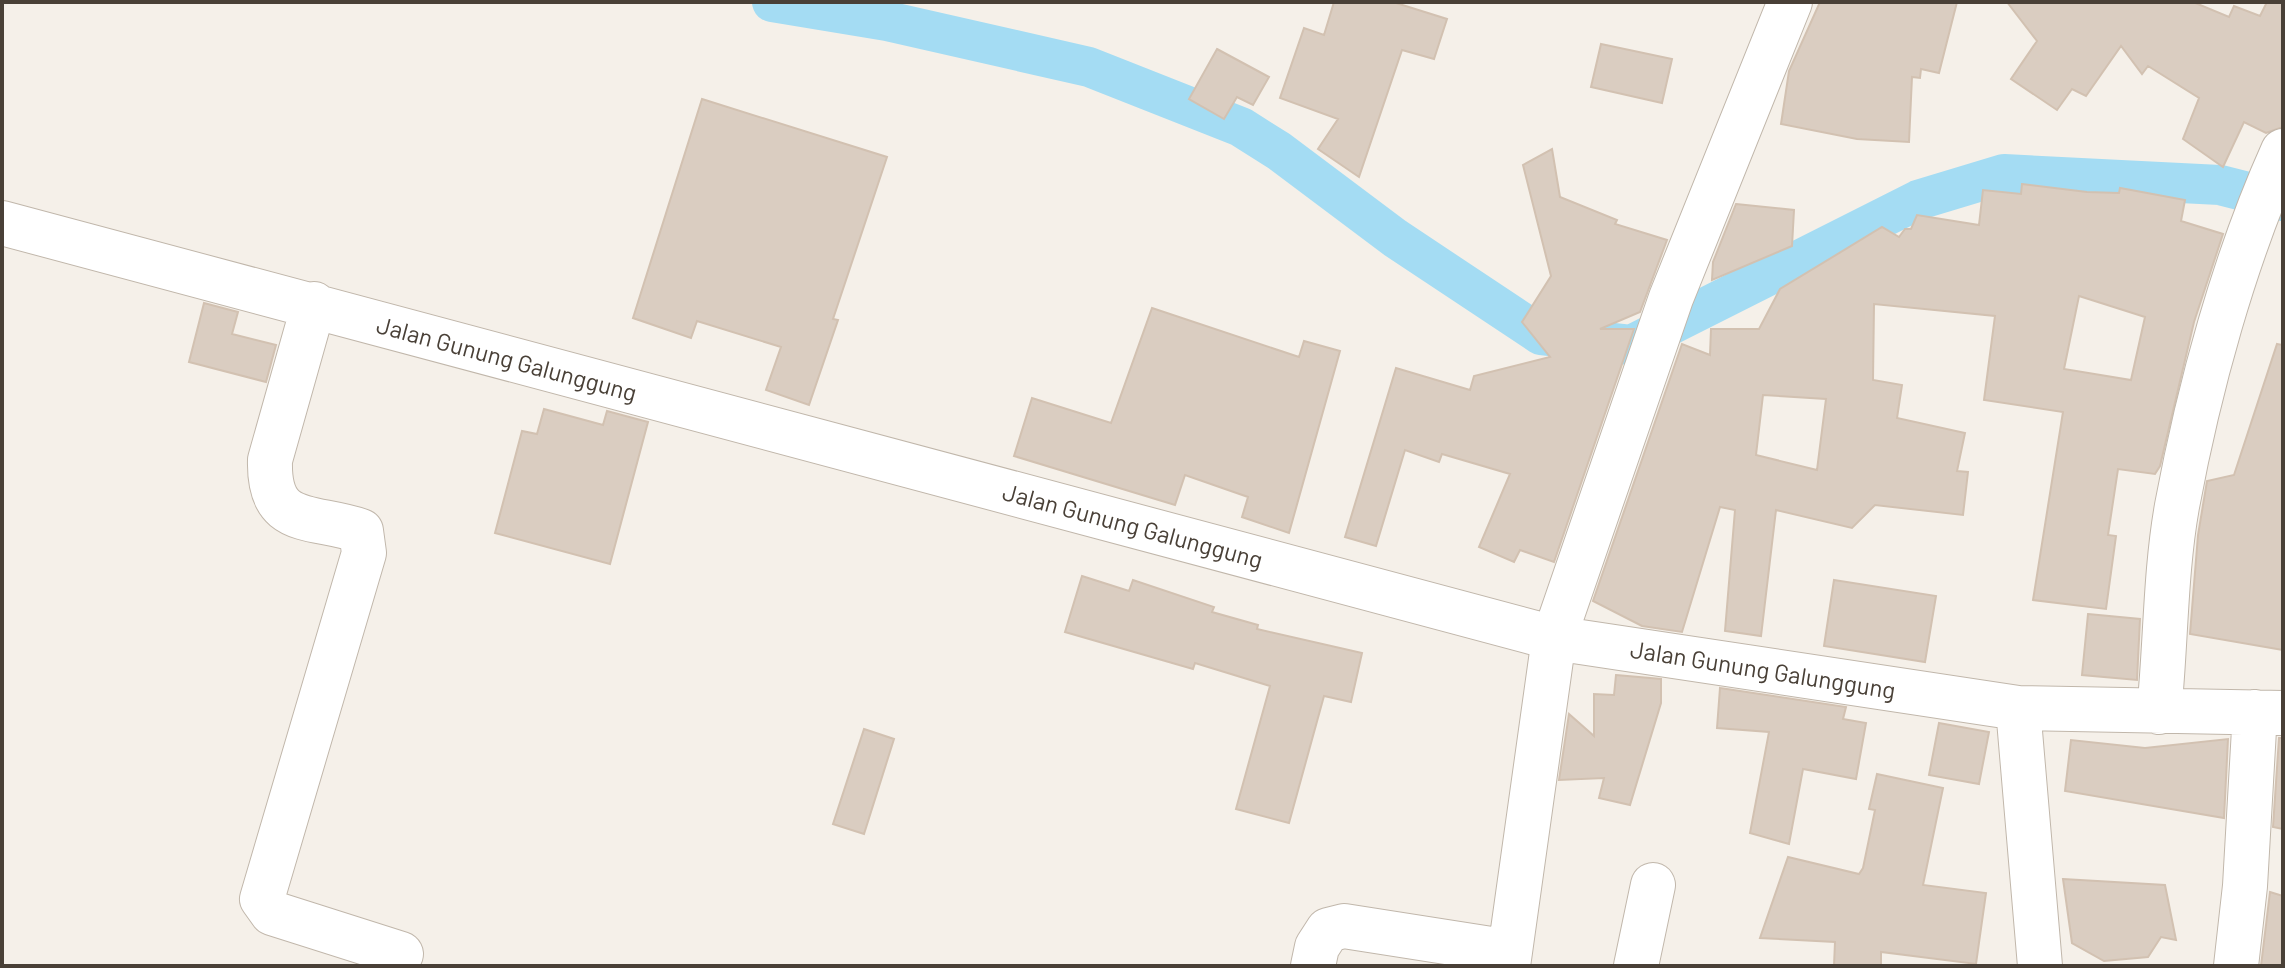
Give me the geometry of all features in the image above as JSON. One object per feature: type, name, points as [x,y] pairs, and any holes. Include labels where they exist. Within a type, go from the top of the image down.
[{"type":"street","points":[[1313,966],[1317,947],[1328,930],[1344,926],[1509,959],[1554,638],[1671,298],[1790,2]]},
{"type":"street","points":[[2159,712],[2177,508],[2205,386],[2252,228],[2278,163]]},
{"type":"street","name":"Jalan Gunung Galunggung","points":[[2,223],[1554,638],[2018,708],[2269,713]]},
{"type":"street","points":[[314,304],[270,460],[270,482],[278,505],[296,517],[361,531],[364,553],[262,899],[272,913],[401,954]]},
{"type":"street","points":[[2018,708],[2040,966]]},
{"type":"street","points":[[2236,966],[2269,713]]},
{"type":"street","points":[[1636,966],[1653,885]]},
{"type":"building","points":[[1334,2],[1393,2],[1447,19],[1434,59],[1402,50],[1359,177],[1318,149],[1338,119],[1280,98],[1304,28],[1324,35]]},
{"type":"building","points":[[1820,2],[1957,2],[1939,73],[1921,69],[1920,78],[1912,77],[1909,142],[1857,139],[1781,124],[1789,71]]},
{"type":"building","points":[[2007,2],[2193,2],[2229,17],[2234,6],[2260,16],[2267,2],[2283,2],[2283,127],[2266,133],[2244,122],[2223,167],[2183,139],[2199,98],[2148,66],[2142,74],[2121,46],[2086,96],[2072,89],[2057,110],[2011,79],[2037,41]]},
{"type":"building","points":[[1601,44],[1672,59],[1662,103],[1591,87]]},
{"type":"building","points":[[1217,49],[1269,77],[1253,105],[1237,97],[1224,119],[1189,99]]},
{"type":"building","points":[[702,99],[887,157],[833,319],[838,320],[809,405],[766,390],[781,347],[697,321],[691,338],[633,318]]},
{"type":"building","points":[[1552,149],[1560,197],[1617,220],[1615,224],[1667,240],[1640,312],[1600,329],[1634,329],[1554,562],[1520,550],[1514,562],[1479,547],[1510,474],[1442,454],[1439,462],[1405,450],[1376,546],[1345,537],[1396,368],[1470,390],[1474,376],[1550,357],[1522,322],[1551,276],[1523,165]]},
{"type":"building","points":[[2022,184],[2087,192],[2119,193],[2120,188],[2185,200],[2181,221],[2223,234],[2194,322],[2160,466],[2155,474],[2118,469],[2108,535],[2116,536],[2106,609],[2033,600],[2063,412],[1984,400],[1995,316],[1874,304],[1873,380],[1902,385],[1897,418],[1965,433],[1957,471],[1968,472],[1963,515],[1875,505],[1852,528],[1776,510],[1761,636],[1725,631],[1735,510],[1720,507],[1682,632],[1642,626],[1593,601],[1682,344],[1710,355],[1711,329],[1759,329],[1780,289],[1882,227],[1899,237],[1905,229],[1911,229],[1917,215],[1979,225],[1983,190],[2021,194]],"holes":[[[2079,296],[2145,317],[2131,380],[2064,369]],[[1763,395],[1826,399],[1817,470],[1756,455]]]},
{"type":"building","points":[[1736,204],[1794,210],[1792,246],[1712,280],[1713,262]]},
{"type":"building","points":[[204,303],[238,312],[232,334],[276,345],[266,382],[189,362]]},
{"type":"building","points":[[1152,308],[1299,357],[1304,341],[1340,351],[1289,533],[1242,517],[1248,497],[1185,475],[1175,505],[1014,456],[1032,398],[1111,423]]},
{"type":"building","points":[[2277,344],[2283,345],[2283,650],[2190,634],[2198,535],[2207,481],[2234,475]]},
{"type":"building","points":[[544,409],[603,425],[607,411],[648,422],[610,564],[495,533],[522,431],[537,434]]},
{"type":"building","points":[[1082,576],[1129,591],[1133,580],[1214,607],[1212,612],[1258,625],[1257,629],[1362,653],[1351,702],[1324,696],[1289,823],[1236,809],[1270,686],[1195,663],[1193,669],[1065,632]]},
{"type":"building","points":[[1834,580],[1936,596],[1925,662],[1824,646]]},
{"type":"building","points":[[2088,614],[2140,619],[2137,680],[2082,675]]},
{"type":"building","points":[[1616,675],[1661,679],[1661,703],[1630,805],[1599,798],[1604,778],[1559,780],[1569,714],[1594,736],[1594,694],[1614,695]]},
{"type":"building","points":[[1720,688],[1846,707],[1843,719],[1866,723],[1856,779],[1803,769],[1789,844],[1750,833],[1769,732],[1717,728]]},
{"type":"building","points":[[1939,723],[1989,732],[1979,784],[1929,775]]},
{"type":"building","points":[[864,729],[894,739],[864,834],[833,824]]},
{"type":"building","points":[[2279,738],[2283,738],[2283,829],[2273,827]]},
{"type":"building","points":[[2228,739],[2224,818],[2065,791],[2071,740],[2145,748]]},
{"type":"building","points":[[1877,774],[1943,788],[1923,885],[1986,893],[1976,964],[1881,952],[1881,966],[1834,966],[1835,942],[1760,938],[1788,857],[1859,874],[1863,868],[1875,810],[1869,809]]},
{"type":"building","points":[[2063,879],[2165,885],[2176,940],[2161,937],[2148,957],[2104,961],[2072,943]]},
{"type":"building","points":[[2270,892],[2283,896],[2283,966],[2261,966]]},
{"type":"waterway","points":[[772,2],[887,21],[1089,67],[1241,127],[1279,151],[1395,238],[1541,335],[1631,345],[1918,200],[2004,174],[2220,185],[2283,201]]}]
